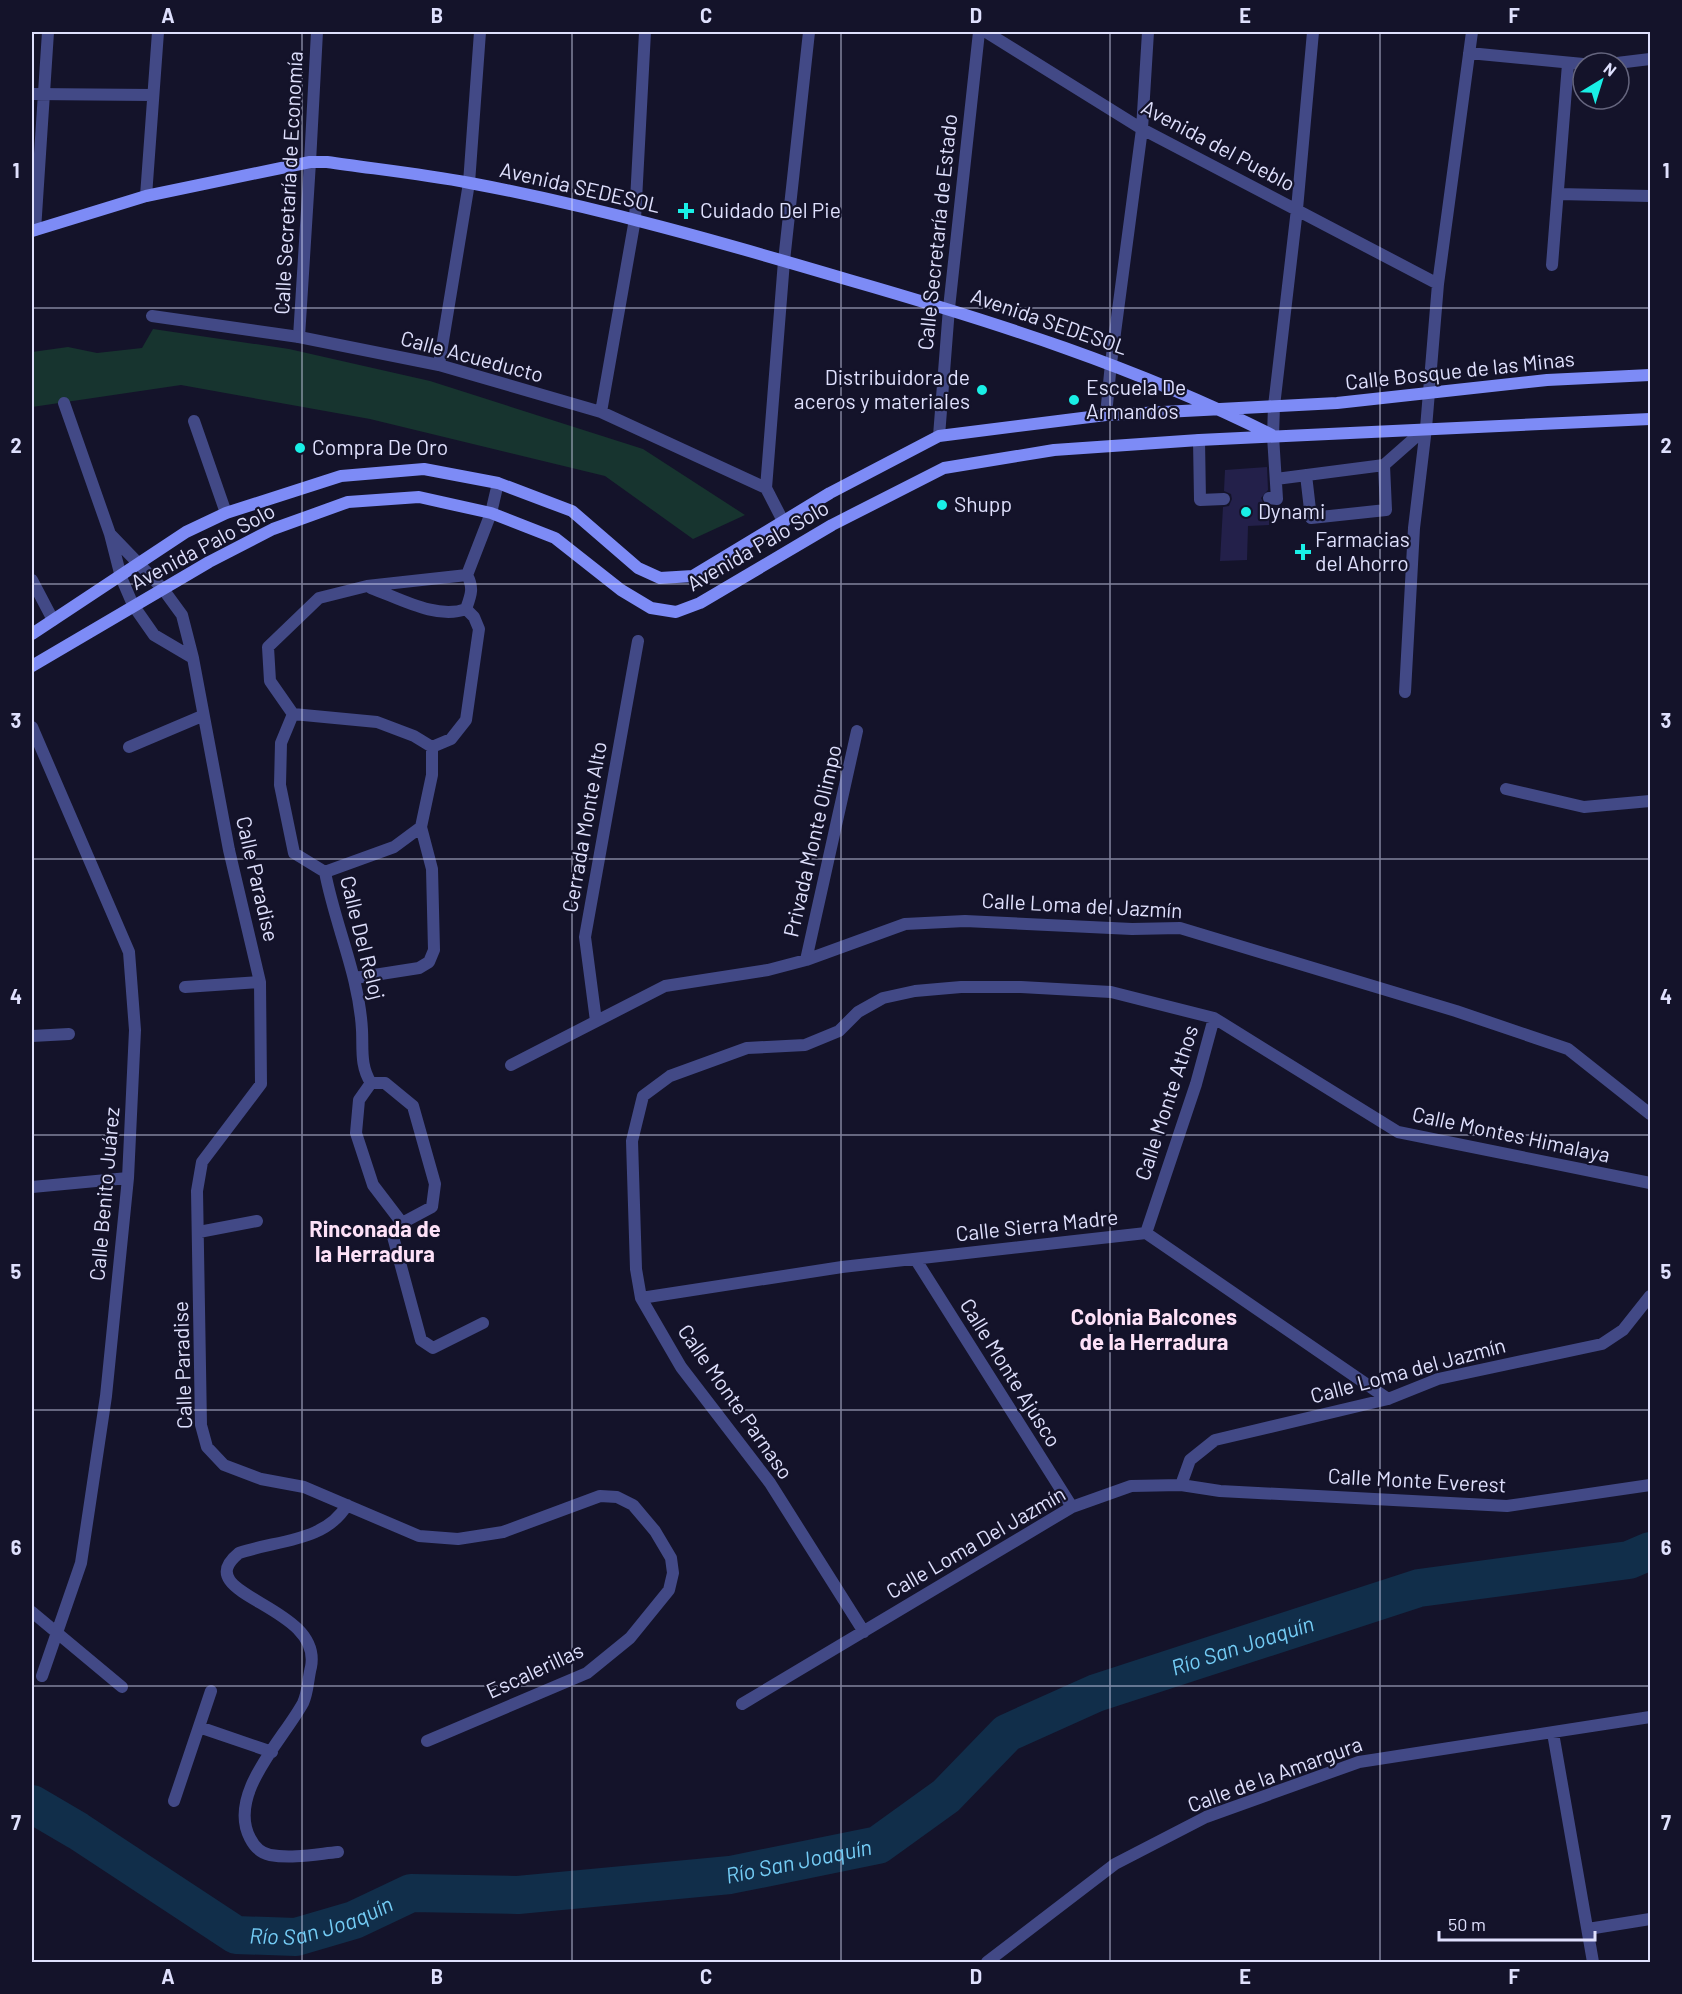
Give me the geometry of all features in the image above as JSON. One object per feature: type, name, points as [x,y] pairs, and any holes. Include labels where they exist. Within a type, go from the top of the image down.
[{"type":"main road","name":"Avenida SEDESOL","points":[[33,230],[146,196],[310,162],[327,162],[469,183],[635,219],[949,308],[1111,363],[1222,410],[1273,436]]},
{"type":"main road","name":"Calle Bosque de las Minas","points":[[1274,406],[1337,403],[1429,391],[1547,380],[1650,375]]},
{"type":"main road","name":"Avenida Palo Solo","points":[[32,634],[186,532],[226,513],[341,476],[424,469],[498,483],[572,511],[638,568],[660,578],[693,576],[830,494],[939,436],[1106,415],[1274,406]]},
{"type":"main road","points":[[1273,436],[1650,419]]},
{"type":"main road","name":"Avenida Palo Solo","points":[[32,666],[133,605],[273,529],[348,502],[419,497],[491,513],[555,538],[651,609],[676,612],[700,603],[832,525],[944,468],[1054,450],[1273,436]]},
{"type":"street","points":[[33,230],[38,94],[48,32]]},
{"type":"street","points":[[146,196],[158,32]]},
{"type":"street","name":"Calle Secretaría de Economía","points":[[299,337],[317,32]]},
{"type":"street","points":[[439,365],[469,183],[480,32]]},
{"type":"street","points":[[602,412],[635,219],[645,32]]},
{"type":"street","points":[[784,523],[766,488],[784,261],[809,32]]},
{"type":"street","name":"Calle Secretaría de Estado","points":[[939,436],[949,308],[979,32]]},
{"type":"street","name":"Avenida del Pueblo","points":[[986,32],[1142,129],[1438,284]]},
{"type":"street","points":[[1106,415],[1142,129],[1148,32]]},
{"type":"street","points":[[1269,498],[1277,499],[1273,436],[1274,406],[1297,209],[1313,32]]},
{"type":"street","points":[[1405,692],[1414,528],[1426,428],[1438,284],[1472,32]]},
{"type":"street","points":[[1469,53],[1568,64],[1552,265]]},
{"type":"street","points":[[1631,61],[1650,59]]},
{"type":"street","points":[[38,94],[153,95]]},
{"type":"street","points":[[1558,194],[1650,196]]},
{"type":"street","name":"Calle Acueducto","points":[[152,316],[299,337],[439,365],[602,412],[766,488]]},
{"type":"street","points":[[64,403],[110,534],[121,577],[133,605],[153,635],[193,658]]},
{"type":"street","points":[[194,421],[226,513]]},
{"type":"street","points":[[1276,479],[1384,465],[1426,428]]},
{"type":"street","points":[[1199,440],[1200,500],[1224,500]]},
{"type":"street","points":[[1306,475],[1311,518],[1386,510],[1384,465]]},
{"type":"street","points":[[466,609],[472,585],[467,575],[491,513],[498,483]]},
{"type":"street","name":"Calle Paradise","points":[[110,534],[163,589],[182,615],[193,658],[202,716],[229,850],[261,982],[261,1084],[202,1162],[197,1191],[201,1425],[207,1447],[224,1465],[261,1479],[304,1486],[347,1505]]},
{"type":"street","points":[[432,747],[414,736],[377,722],[293,714],[270,681],[268,647],[319,598],[367,586],[467,575]]},
{"type":"street","points":[[32,580],[53,620]]},
{"type":"street","points":[[367,586],[428,608],[453,614],[466,609]]},
{"type":"street","points":[[432,747],[451,739],[466,720],[479,629],[474,617],[466,609]]},
{"type":"street","name":"Cerrada Monte Alto","points":[[596,1021],[585,937],[638,641]]},
{"type":"street","points":[[293,714],[281,743],[280,785],[294,853],[325,872]]},
{"type":"street","points":[[129,747],[202,716]]},
{"type":"street","name":"Calle Benito Juárez","points":[[32,728],[129,952],[135,1030],[128,1178],[106,1396],[81,1563],[42,1676]]},
{"type":"street","name":"Privada Monte Olimpo","points":[[806,960],[857,730]]},
{"type":"street","points":[[356,978],[419,968],[429,962],[434,950],[432,869],[421,827],[432,775],[432,747]]},
{"type":"street","points":[[1506,789],[1584,807],[1650,801]]},
{"type":"street","name":"Calle Del Reloj","points":[[371,1083],[363,1071],[362,1028],[356,978],[331,902],[325,872],[394,847],[421,827]]},
{"type":"street","name":"Calle Loma del Jazmín","points":[[511,1065],[665,986],[768,970],[806,960],[905,924],[965,921],[1132,929],[1180,928],[1456,1011],[1569,1049],[1650,1114]]},
{"type":"street","points":[[185,987],[261,982]]},
{"type":"street","name":"Calle Monte Parnaso","points":[[864,1632],[770,1483],[681,1367],[641,1298],[636,1269],[632,1142],[643,1096],[670,1076],[747,1048],[805,1045],[839,1031],[858,1012],[883,998],[915,991],[961,987],[1021,987],[1111,992],[1214,1018]]},
{"type":"street","name":"Calle Montes Himalaya","points":[[1214,1018],[1398,1132],[1650,1183]]},
{"type":"street","name":"Calle Monte Athos","points":[[1146,1233],[1196,1084],[1214,1018]]},
{"type":"street","points":[[32,1036],[69,1034]]},
{"type":"street","points":[[402,1223],[373,1185],[357,1133],[359,1100],[371,1083],[384,1083],[413,1106],[435,1184],[432,1207],[402,1223],[392,1233],[421,1340],[433,1348],[483,1323]]},
{"type":"street","points":[[32,1187],[128,1178]]},
{"type":"street","points":[[198,1232],[257,1221]]},
{"type":"street","name":"Calle Sierra Madre","points":[[641,1298],[842,1267],[1146,1233],[1388,1399]]},
{"type":"street","name":"Calle Monte Ajusco","points":[[916,1260],[1072,1507]]},
{"type":"street","name":"Calle Loma del Jazmín","points":[[1181,1485],[1190,1460],[1215,1440],[1388,1399],[1438,1379],[1602,1344],[1623,1330],[1650,1296]]},
{"type":"street","name":"Calle Loma Del Jazmín","points":[[742,1704],[1072,1507],[1131,1486],[1181,1485]]},
{"type":"street","name":"Calle Monte Everest","points":[[1181,1485],[1220,1491],[1507,1506],[1650,1485]]},
{"type":"street","name":"Escalerillas","points":[[347,1505],[419,1536],[458,1539],[503,1532],[600,1496],[617,1497],[633,1505],[655,1531],[671,1558],[674,1573],[669,1590],[630,1638],[587,1673],[427,1741]]},
{"type":"street","points":[[338,1852],[286,1856],[267,1855],[256,1847],[248,1834],[244,1811],[250,1787],[304,1699],[312,1658],[308,1640],[296,1625],[242,1593],[228,1581],[226,1570],[231,1560],[239,1553],[324,1530],[339,1519],[347,1505]]},
{"type":"street","points":[[32,1612],[122,1687]]},
{"type":"street","points":[[174,1801],[211,1691]]},
{"type":"street","name":"Calle de la Amargura","points":[[987,1962],[1115,1864],[1206,1817],[1359,1762],[1650,1717]]},
{"type":"street","points":[[199,1727],[272,1752]]},
{"type":"street","points":[[1553,1733],[1593,1962]]},
{"type":"street","points":[[1588,1929],[1650,1919]]},
{"type":"green space","points":[[153,329],[289,349],[430,381],[643,449],[745,515],[693,539],[605,476],[370,419],[181,385],[32,407],[32,352],[68,347],[97,353],[142,348]]},
{"type":"building","name":"Dynami","points":[[1267,467],[1268,490],[1261,498],[1264,504],[1269,506],[1269,525],[1248,526],[1247,560],[1220,561],[1223,507],[1229,506],[1232,499],[1231,494],[1224,491],[1225,470]]},
{"type":"waterway","name":"Río San Joaquín","points":[[32,1804],[78,1831],[236,1935],[296,1937],[354,1920],[411,1893],[518,1895],[730,1875],[878,1845],[946,1796],[1007,1733],[1096,1693],[1419,1588],[1629,1560],[1650,1551]]},
{"type":"place","name":"Cuidado Del Pie","points":[[686,211]]},
{"type":"place","name":"Distribuidora de aceros y materiales","points":[[982,390]]},
{"type":"place","name":"Escuela De Armandos","points":[[1074,400]]},
{"type":"place","name":"Compra De Oro","points":[[300,448]]},
{"type":"place","name":"Shupp","points":[[942,505]]},
{"type":"place","name":"Dynami","points":[[1246,512]]},
{"type":"place","name":"Farmacias del Ahorro","points":[[1303,552]]},
{"type":"district","name":"Rinconada de la Herradura","points":[[375,1242]]},
{"type":"district","name":"Colonia Balcones de la Herradura","points":[[1154,1330]]}]
